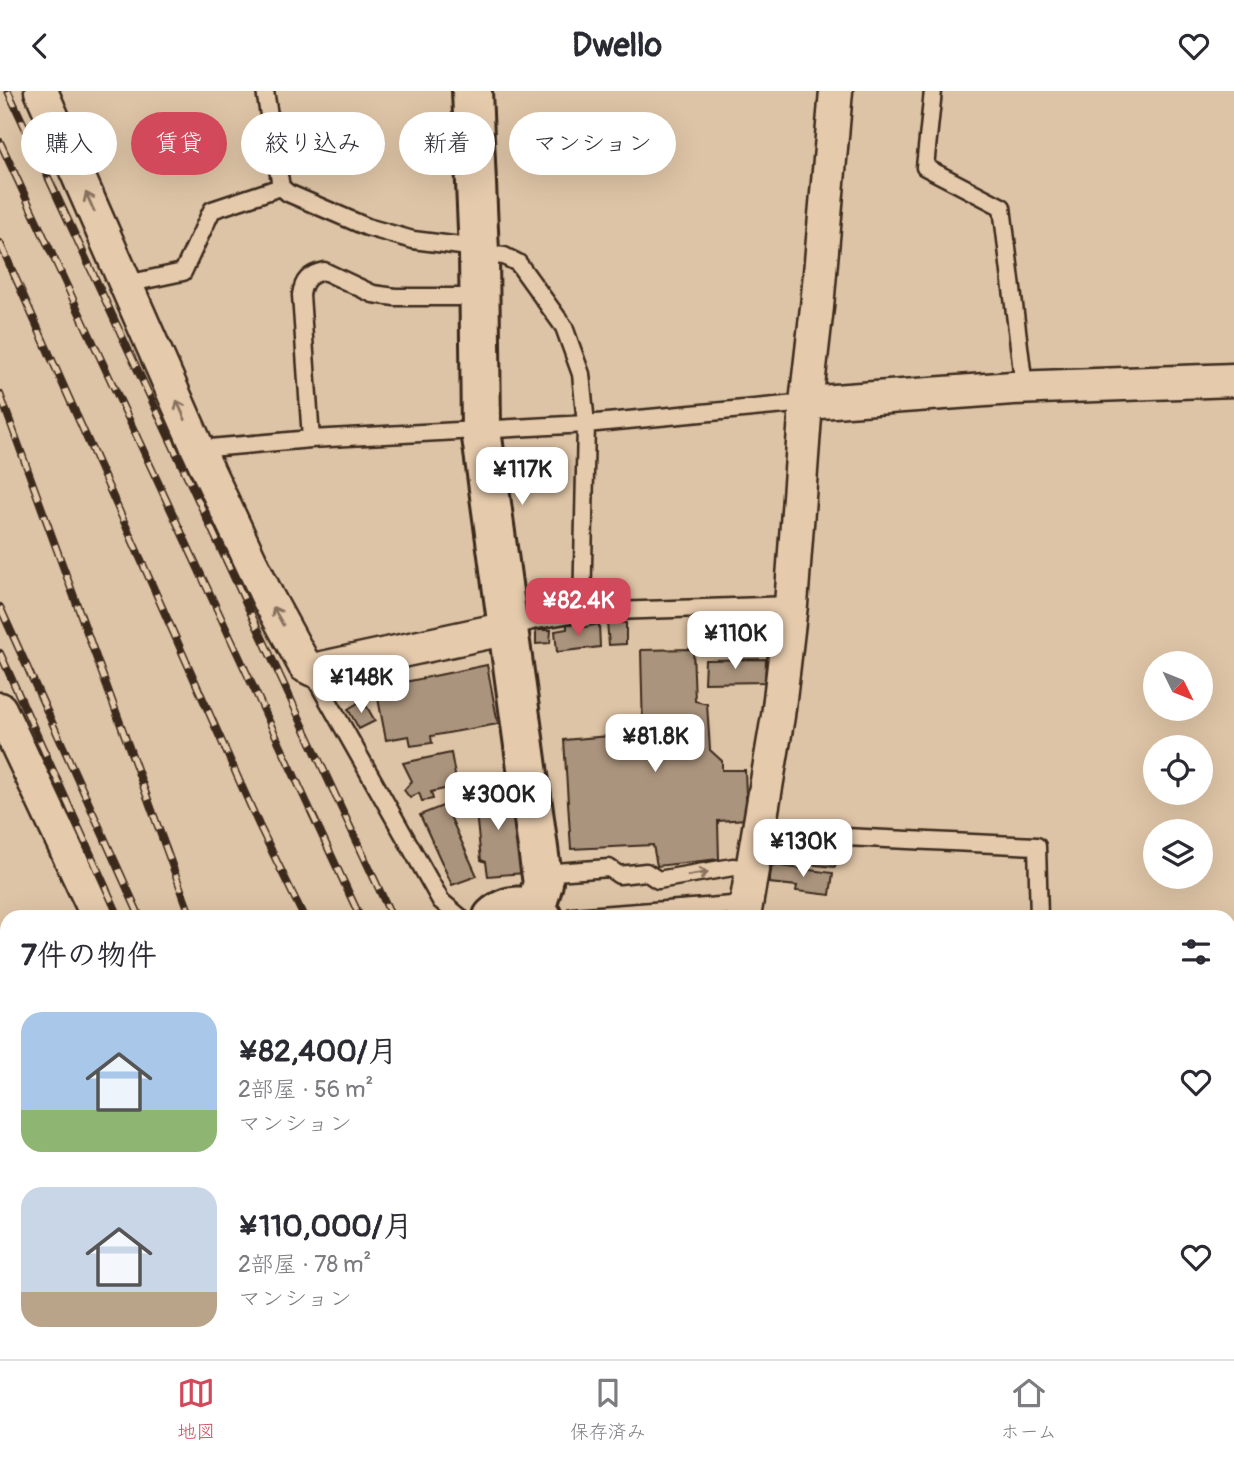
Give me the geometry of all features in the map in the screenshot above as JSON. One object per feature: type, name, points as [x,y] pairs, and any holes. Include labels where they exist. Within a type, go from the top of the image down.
[{"type":"street","points":[[471,91],[479,253],[481,430],[542,873],[538,910]]},
{"type":"street","points":[[745,910],[778,716],[791,605],[806,403],[836,91]]},
{"type":"street","points":[[49,93],[125,284],[198,449],[268,598],[306,666],[313,670],[508,628]]},
{"type":"street","points":[[806,403],[1024,387],[1234,380]]},
{"type":"street","points":[[0,709],[12,763],[94,910]]},
{"type":"street","points":[[502,910],[525,905],[532,910]]},
{"type":"lane","points":[[265,91],[281,187],[288,193],[367,227],[413,240],[461,246],[479,253],[504,256],[518,263],[564,327],[580,374],[586,424],[582,612]]},
{"type":"lane","points":[[933,91],[925,167],[1002,207],[1024,387]]},
{"type":"lane","points":[[125,284],[183,272],[212,210],[281,187]]},
{"type":"lane","points":[[312,439],[301,295],[302,284],[309,277],[324,271],[373,294],[396,297],[480,297]]},
{"type":"lane","points":[[198,449],[312,439],[586,424],[806,403]]},
{"type":"lane","points":[[508,628],[582,612],[791,605]]},
{"type":"lane","points":[[313,670],[441,901],[452,910]]},
{"type":"lane","points":[[759,833],[1037,846],[1039,910]]},
{"type":"lane","points":[[542,873],[609,869],[619,875],[646,872],[659,880],[733,867],[752,870]]},
{"type":"building","points":[[607,622],[626,623],[626,644],[609,645]]},
{"type":"building","points":[[567,624],[580,624],[580,628],[599,624],[600,647],[557,652],[555,631],[567,629]]},
{"type":"building","points":[[536,630],[551,630],[550,643],[536,644]]},
{"type":"building","points":[[693,649],[695,701],[707,704],[710,750],[722,761],[722,770],[745,770],[747,819],[718,821],[719,859],[657,866],[653,845],[571,849],[564,740],[643,733],[641,650]]},
{"type":"building","points":[[766,659],[765,682],[704,683],[705,660]]},
{"type":"building","points":[[487,665],[498,724],[431,736],[432,743],[411,746],[409,736],[386,740],[376,688]]},
{"type":"building","points":[[363,700],[375,721],[359,729],[348,709]]},
{"type":"building","points":[[451,753],[457,786],[431,792],[433,799],[422,801],[419,793],[410,798],[404,790],[412,781],[403,763]]},
{"type":"building","points":[[511,787],[524,873],[488,876],[486,862],[481,860],[474,793]]},
{"type":"building","points":[[445,805],[477,876],[452,885],[420,815]]},
{"type":"building","points":[[770,842],[838,847],[835,867],[766,860]]},
{"type":"building","points":[[772,865],[833,873],[830,895],[796,891],[797,886],[769,883]]},
{"type":"railway","points":[[8,91],[389,910]]},
{"type":"railway","points":[[0,142],[357,910]]},
{"type":"railway","points":[[0,243],[259,825],[301,910]]},
{"type":"railway","points":[[0,394],[188,910]]},
{"type":"railway","points":[[0,607],[137,910]]},
{"type":"railway","points":[[0,653],[116,910]]}]
